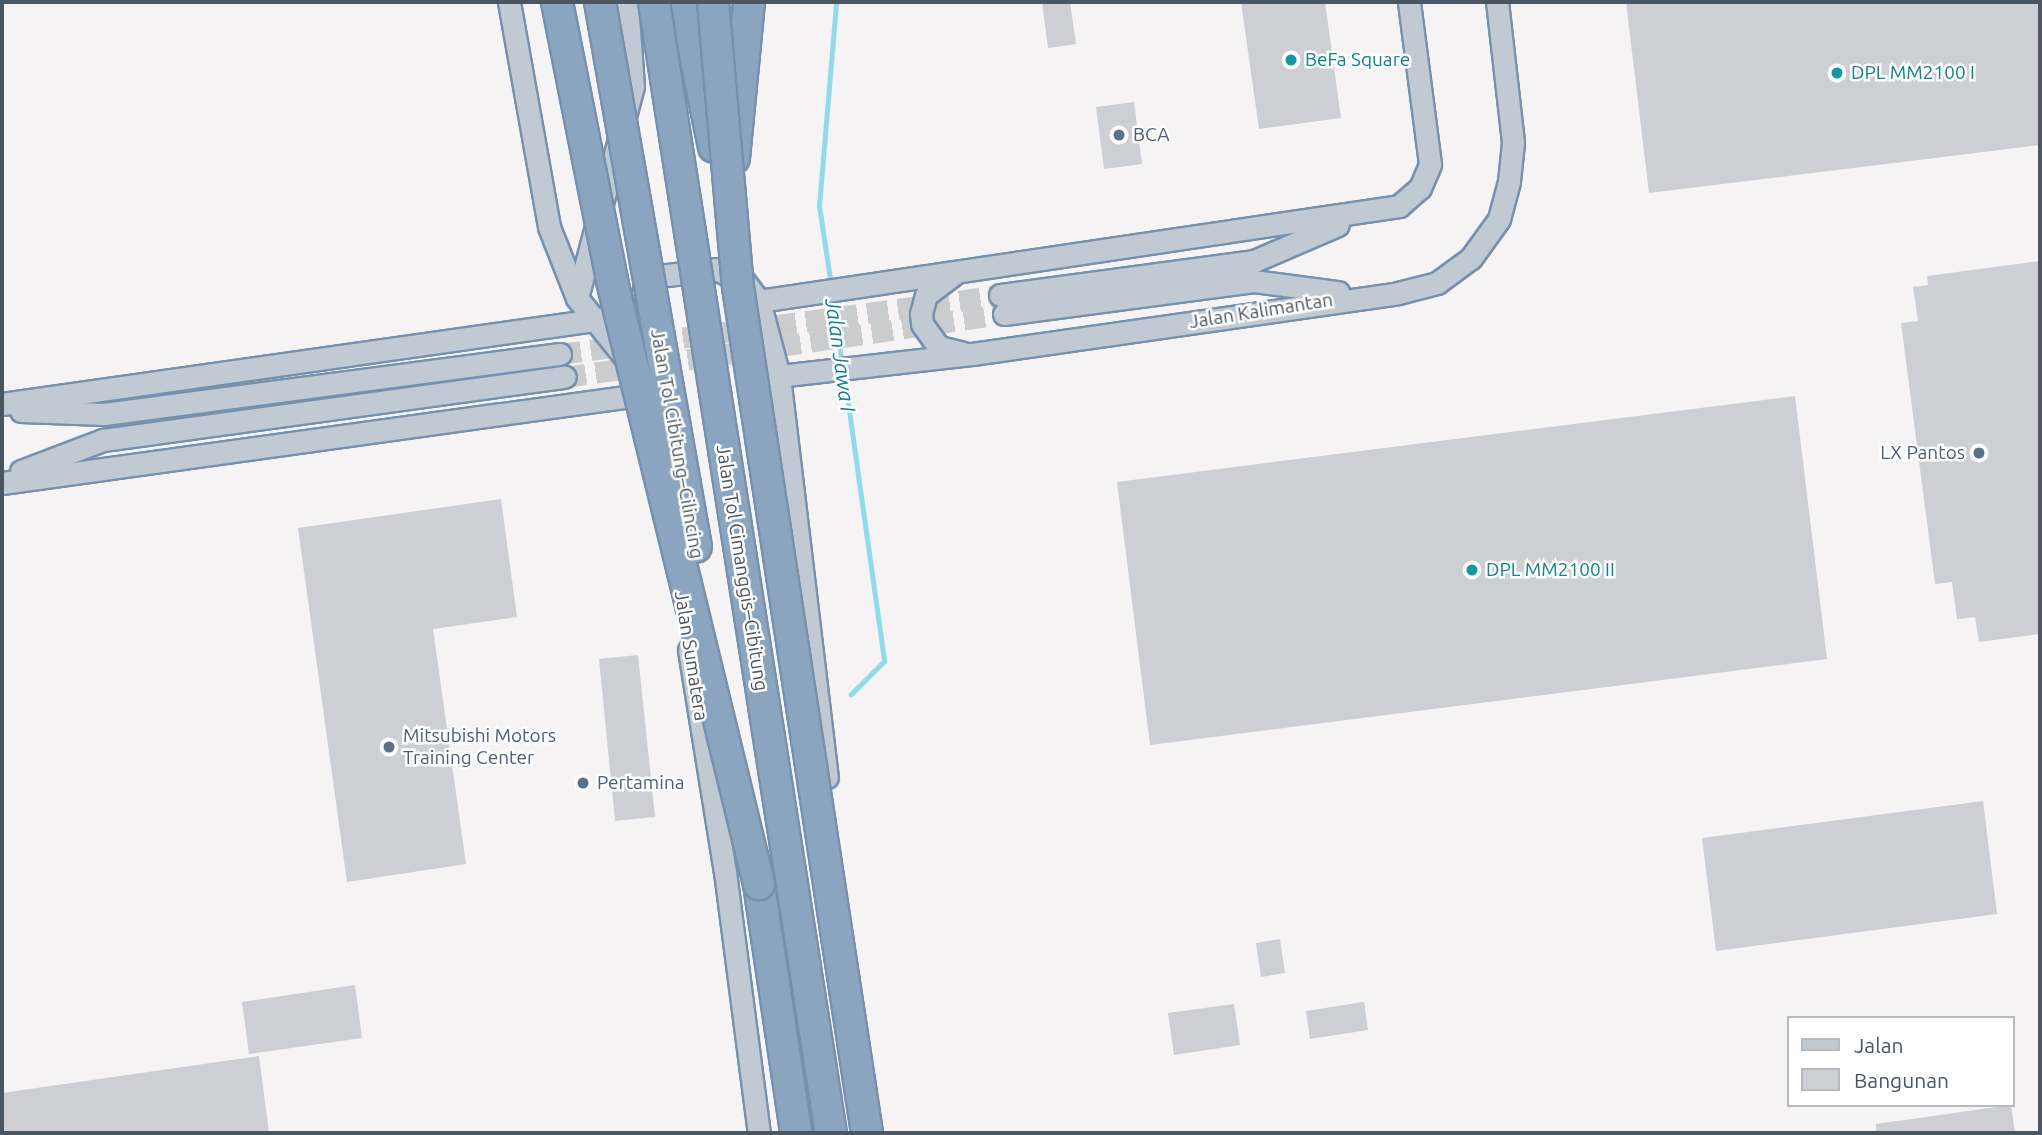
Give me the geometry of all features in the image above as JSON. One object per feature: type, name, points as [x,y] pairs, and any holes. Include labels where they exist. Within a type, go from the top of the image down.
[{"type":"highway","points":[[557,2],[612,281],[759,884],[796,1133]]},
{"type":"highway","name":"Jalan Tol Cibitung–Cilincing","points":[[600,2],[759,884]]},
{"type":"highway","name":"Jalan Tol Cimanggis–Cibitung","points":[[654,2],[831,1133]]},
{"type":"highway","points":[[684,2],[715,147]]},
{"type":"highway","points":[[692,2],[742,280],[867,1133]]},
{"type":"highway","points":[[713,2],[742,280]]},
{"type":"highway","points":[[742,280],[732,178],[749,2]]},
{"type":"street","points":[[509,2],[549,227],[577,298],[591,320],[655,393]]},
{"type":"street","points":[[577,298],[633,86],[627,2]]},
{"type":"street","points":[[742,280],[807,291],[1361,215],[1399,206],[1420,188],[1430,164],[1409,2]]},
{"type":"street","name":"Jalan Kalimantan","points":[[779,376],[861,369],[972,354],[1372,296],[1437,282],[1471,258],[1499,219],[1513,142],[1497,2]]},
{"type":"street","points":[[715,147],[742,280],[779,376],[873,1133]]},
{"type":"street","points":[[1361,215],[1254,261],[1002,304],[1254,281],[1372,296]]},
{"type":"street","name":"Jalan Sumatera","points":[[742,280],[716,269],[659,276],[643,291],[759,1133]]},
{"type":"street","points":[[964,270],[935,286],[921,314],[922,324],[939,347],[972,354]]},
{"type":"street","points":[[2,404],[644,313]]},
{"type":"street","points":[[2,410],[104,414],[560,354]]},
{"type":"street","points":[[2,481],[103,440],[565,377]]},
{"type":"street","points":[[2,481],[655,393]]},
{"type":"building","points":[[1042,2],[1070,2],[1076,44],[1048,48]]},
{"type":"building","name":"BeFa Square","points":[[1241,2],[1325,2],[1341,118],[1259,129]]},
{"type":"building","name":"DPL MM2100 I","points":[[1626,2],[2040,2],[2040,145],[1649,193]]},
{"type":"building","name":"BCA","points":[[1134,102],[1142,164],[1104,169],[1096,107]]},
{"type":"building","name":"LX Pantos","points":[[2040,261],[2040,634],[1979,642],[1975,617],[1957,619],[1952,582],[1935,584],[1901,323],[1918,321],[1913,287],[1928,285],[1927,276]]},
{"type":"building","name":"DPL MM2100 II","points":[[1795,396],[1827,659],[1150,745],[1117,482]]},
{"type":"building","name":"Mitsubishi Motors Training Center","points":[[501,499],[517,617],[433,629],[466,864],[347,882],[298,528]]},
{"type":"building","points":[[638,655],[655,817],[615,821],[599,659]]},
{"type":"building","points":[[1983,801],[1997,914],[1716,951],[1702,838]]},
{"type":"building","points":[[1280,939],[1285,973],[1261,977],[1256,943]]},
{"type":"building","points":[[355,985],[362,1038],[249,1054],[242,1002]]},
{"type":"building","points":[[1364,1002],[1368,1030],[1310,1039],[1306,1011]]},
{"type":"building","points":[[1234,1004],[1240,1045],[1174,1055],[1168,1013]]},
{"type":"building","points":[[259,1056],[269,1133],[2,1133],[2,1093]]},
{"type":"building","points":[[2011,1107],[2015,1133],[1876,1133],[1876,1124]]},
{"type":"waterway","name":"Jalan Jawa I","points":[[831,285],[819,206],[836,2]]},
{"type":"waterway","name":"Jalan Jawa I","points":[[832,295],[842,365]]},
{"type":"waterway","name":"Jalan Jawa I","points":[[844,375],[884,661],[851,694]]},
{"type":"waterway","points":[[798,1015],[814,1133]]},
{"type":"tunnel","points":[[560,354],[1000,295]]},
{"type":"tunnel","points":[[565,377],[1004,314]]},
{"type":"place","name":"BeFa Square","points":[[1291,60]]},
{"type":"place","name":"DPL MM2100 I","points":[[1837,73]]},
{"type":"place","name":"BCA","points":[[1119,135]]},
{"type":"place","name":"LX Pantos","points":[[1979,453]]},
{"type":"place","name":"DPL MM2100 II","points":[[1472,570]]},
{"type":"place","name":"Mitsubishi Motors Training Center","points":[[389,747]]},
{"type":"place","name":"Pertamina","points":[[583,783]]}]
